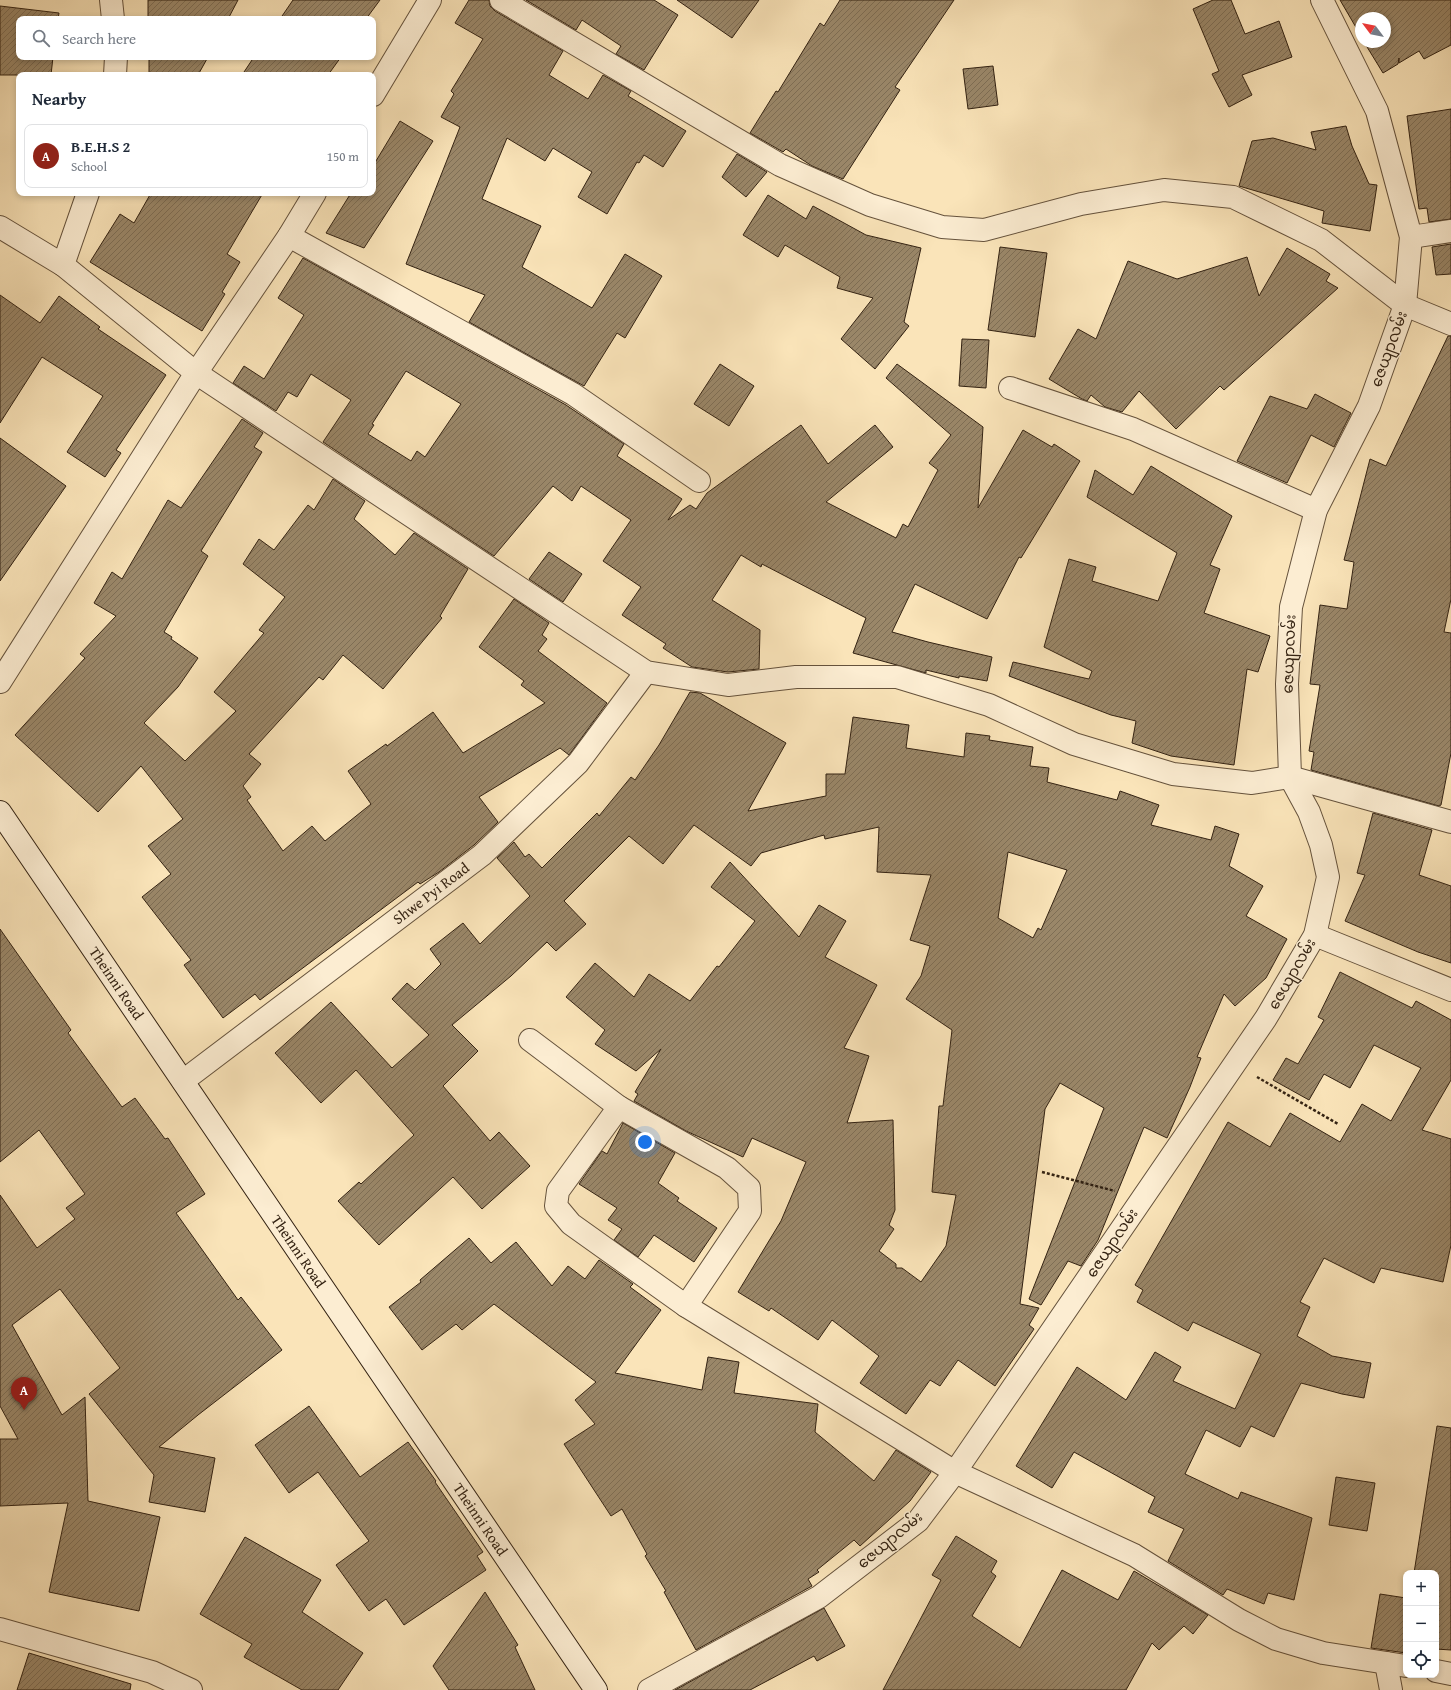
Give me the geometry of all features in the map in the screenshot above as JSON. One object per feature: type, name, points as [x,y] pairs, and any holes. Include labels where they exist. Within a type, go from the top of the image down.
[{"type":"street","points":[[110,0],[113,16]]},
{"type":"street","points":[[376,90],[430,0]]},
{"type":"street","points":[[501,0],[780,165],[870,205],[942,227],[984,230],[1081,204],[1164,190],[1233,197],[1321,240],[1405,305],[1451,324]]},
{"type":"street","name":"ဇေယျာလမ်း","points":[[649,1690],[820,1597],[918,1521],[955,1472],[1266,1018],[1315,935],[1328,877],[1321,846],[1309,812],[1290,776],[1287,684],[1291,607],[1316,510],[1368,406],[1405,305],[1411,237],[1376,111],[1322,0]]},
{"type":"street","points":[[115,72],[116,60]]},
{"type":"street","points":[[63,265],[87,196]]},
{"type":"street","points":[[0,682],[196,373],[289,236],[313,196]]},
{"type":"street","points":[[0,227],[63,265],[196,373],[646,672],[728,685],[796,677],[897,677],[989,705],[1074,744],[1173,774],[1252,783],[1290,776],[1451,822]]},
{"type":"street","points":[[1411,237],[1451,231]]},
{"type":"street","points":[[289,236],[573,394],[699,480]]},
{"type":"street","points":[[1010,388],[1133,429],[1316,510]]},
{"type":"street","name":"Shwe Pyi Road","points":[[184,1081],[482,855],[578,763],[646,672]]},
{"type":"street","name":"Theinni Road","points":[[0,812],[596,1690]]},
{"type":"street","points":[[1315,935],[1451,990]]},
{"type":"street","points":[[530,1040],[619,1107],[727,1168],[749,1188],[750,1210],[686,1306]]},
{"type":"street","points":[[619,1107],[558,1191],[556,1206],[571,1224],[686,1306],[955,1472],[1134,1555],[1239,1620],[1276,1639],[1323,1653],[1396,1665],[1391,1690]]},
{"type":"street","points":[[0,1629],[150,1681],[191,1690]]},
{"type":"street","points":[[1439,1672],[1451,1674]]},
{"type":"path","points":[[1234,1064],[1338,1124]]},
{"type":"path","points":[[1042,1172],[1143,1198]]},
{"type":"building","points":[[148,0],[238,0],[230,16],[148,16]]},
{"type":"building","points":[[293,0],[380,0],[368,16],[282,16]]},
{"type":"building","points":[[469,0],[489,0],[490,6],[495,11],[563,51],[549,75],[588,99],[603,75],[631,91],[628,96],[686,131],[663,167],[644,155],[639,163],[637,162],[607,214],[578,197],[592,172],[553,148],[545,161],[507,138],[482,199],[541,226],[522,267],[592,308],[625,254],[662,276],[625,338],[617,333],[584,386],[469,322],[485,295],[406,264],[460,127],[441,117],[454,94],[451,91],[483,39],[455,23]]},
{"type":"building","points":[[526,0],[654,0],[678,15],[644,70],[616,54],[621,46],[582,20],[576,30]]},
{"type":"building","points":[[677,0],[759,0],[732,38]]},
{"type":"building","points":[[840,0],[954,0],[895,87],[900,90],[843,179],[812,166],[786,149],[783,152],[750,133],[776,91],[778,92],[820,23],[824,26]]},
{"type":"building","points":[[1213,0],[1231,0],[1245,34],[1279,21],[1292,57],[1242,75],[1252,95],[1229,107],[1212,74],[1219,71],[1193,9]]},
{"type":"building","points":[[1340,0],[1451,0],[1451,45],[1424,59],[1419,51],[1399,63],[1399,58],[1398,64],[1383,73],[1368,48],[1391,48],[1391,12],[1355,12],[1355,26]]},
{"type":"building","points":[[0,6],[59,13],[58,16],[16,16],[16,60],[53,60],[51,72],[16,72],[16,75],[0,75]]},
{"type":"building","points":[[149,60],[206,60],[200,72],[149,72]]},
{"type":"building","points":[[252,60],[339,60],[330,72],[244,72]]},
{"type":"building","points":[[993,66],[998,105],[968,109],[963,69]]},
{"type":"building","points":[[1451,109],[1451,219],[1429,222],[1427,208],[1419,209],[1407,116]]},
{"type":"building","points":[[400,121],[433,141],[364,248],[326,233],[349,196],[376,196],[376,161]]},
{"type":"building","points":[[1346,126],[1352,146],[1369,184],[1377,185],[1370,231],[1322,223],[1324,211],[1239,186],[1252,141],[1273,138],[1316,150],[1311,132]]},
{"type":"building","points":[[737,154],[767,172],[746,197],[722,177]]},
{"type":"building","points":[[768,195],[806,219],[813,206],[866,235],[921,248],[904,322],[909,326],[875,369],[841,339],[873,298],[837,288],[840,277],[785,245],[778,257],[743,235]]},
{"type":"building","points":[[149,196],[261,196],[227,254],[240,262],[222,292],[225,294],[202,331],[90,262],[120,214],[134,223]]},
{"type":"building","points":[[1451,244],[1451,274],[1436,275],[1432,247]]},
{"type":"building","points":[[1000,247],[1047,253],[1035,337],[988,330]]},
{"type":"building","points":[[1287,248],[1330,274],[1326,281],[1338,288],[1224,390],[1220,386],[1176,429],[1139,391],[1122,412],[1105,407],[1091,395],[1087,401],[1082,399],[1049,379],[1078,329],[1096,339],[1128,261],[1177,279],[1247,257],[1259,296]]},
{"type":"building","points":[[303,258],[566,405],[624,444],[617,456],[682,499],[668,520],[690,505],[696,509],[707,493],[801,425],[828,464],[875,425],[893,447],[826,502],[896,538],[903,524],[908,527],[938,470],[929,463],[951,435],[886,378],[897,364],[983,427],[978,508],[1023,430],[1052,447],[1054,444],[1080,461],[1021,558],[1019,557],[987,619],[915,584],[892,632],[992,657],[987,681],[959,676],[959,678],[926,670],[926,673],[853,653],[866,618],[762,564],[761,567],[741,555],[712,600],[760,630],[759,669],[728,672],[692,667],[663,648],[666,644],[622,615],[641,587],[603,561],[631,520],[581,486],[572,501],[553,486],[494,556],[323,442],[351,400],[311,374],[297,397],[288,392],[276,411],[233,383],[244,366],[264,379],[304,315],[278,298]],"holes":[[[406,371],[461,404],[425,457],[417,451],[411,461],[368,434],[374,425],[372,424]]]},
{"type":"building","points":[[0,295],[40,323],[59,296],[100,327],[98,329],[166,375],[116,450],[121,453],[105,477],[67,452],[103,396],[42,357],[0,423]]},
{"type":"building","points":[[1448,336],[1451,336],[1451,599],[1444,632],[1451,633],[1451,753],[1441,805],[1439,806],[1311,770],[1314,752],[1309,751],[1320,685],[1310,684],[1320,605],[1347,609],[1354,562],[1344,560],[1370,459],[1386,466]]},
{"type":"building","points":[[962,339],[989,340],[986,388],[959,386]]},
{"type":"building","points":[[720,364],[754,386],[729,426],[694,404]]},
{"type":"building","points":[[1315,394],[1351,413],[1334,447],[1311,435],[1287,483],[1237,461],[1270,396],[1307,409]]},
{"type":"building","points":[[242,419],[263,433],[254,447],[262,452],[201,551],[208,556],[164,632],[172,637],[171,639],[198,658],[178,687],[144,723],[185,761],[236,711],[214,692],[264,633],[259,630],[285,597],[243,564],[259,539],[274,550],[308,505],[314,510],[333,479],[365,501],[354,519],[395,555],[414,533],[468,569],[440,616],[442,618],[383,689],[343,655],[323,680],[319,677],[249,754],[261,764],[243,786],[251,797],[247,800],[283,851],[312,826],[325,841],[371,804],[348,771],[386,744],[387,746],[433,712],[463,753],[545,703],[521,685],[524,681],[479,647],[514,599],[549,623],[542,635],[547,639],[538,651],[607,703],[569,755],[560,748],[479,797],[498,822],[474,845],[439,872],[420,884],[418,882],[260,1000],[255,994],[223,1018],[184,965],[191,960],[142,897],[171,874],[148,846],[183,819],[141,766],[98,812],[15,735],[85,658],[80,654],[116,616],[94,603],[112,572],[122,579],[168,500],[181,508]]},
{"type":"building","points":[[0,438],[66,486],[0,581]]},
{"type":"building","points":[[1151,466],[1232,516],[1210,565],[1220,569],[1204,613],[1270,636],[1258,672],[1247,669],[1234,765],[1171,756],[1132,743],[1136,721],[1111,715],[1009,676],[1013,662],[1089,679],[1092,671],[1044,647],[1069,559],[1096,567],[1092,581],[1158,601],[1177,553],[1087,497],[1095,470],[1133,495]]},
{"type":"building","points":[[549,552],[582,574],[563,602],[529,579]]},
{"type":"building","points":[[690,692],[700,693],[786,743],[748,811],[826,796],[826,774],[845,774],[853,717],[909,725],[906,748],[964,757],[966,733],[990,736],[989,740],[1033,747],[1030,766],[1049,768],[1047,782],[1117,800],[1120,791],[1159,805],[1151,825],[1211,840],[1215,826],[1239,834],[1229,866],[1263,886],[1246,916],[1287,939],[1266,978],[1235,1006],[1224,994],[1197,1057],[1201,1058],[1190,1087],[1167,1138],[1144,1127],[1098,1240],[1081,1266],[1068,1261],[1041,1305],[1029,1299],[1104,1108],[1060,1083],[1045,1109],[1020,1304],[1039,1308],[1029,1325],[1034,1329],[995,1386],[958,1360],[940,1386],[930,1380],[906,1414],[860,1383],[879,1356],[832,1320],[818,1340],[771,1308],[769,1311],[738,1292],[781,1221],[806,1162],[752,1138],[743,1157],[686,1131],[634,1101],[638,1094],[635,1092],[661,1049],[636,1071],[595,1044],[605,1030],[566,997],[595,963],[634,997],[649,974],[690,1001],[755,921],[711,887],[730,862],[799,937],[819,905],[846,921],[825,957],[877,985],[844,1048],[869,1056],[847,1123],[893,1120],[895,1210],[889,1225],[894,1229],[879,1251],[896,1264],[896,1268],[902,1268],[921,1282],[946,1246],[956,1195],[932,1192],[939,1106],[943,1106],[952,1030],[906,999],[921,976],[930,946],[910,940],[931,875],[877,872],[879,827],[825,839],[824,835],[761,853],[751,866],[694,825],[663,864],[629,836],[564,901],[586,924],[556,951],[547,942],[511,976],[452,1025],[478,1051],[443,1086],[490,1141],[499,1132],[530,1166],[482,1209],[453,1177],[379,1245],[338,1201],[359,1182],[361,1184],[414,1135],[356,1070],[321,1103],[275,1053],[331,1002],[392,1068],[429,1035],[392,999],[407,983],[415,990],[441,964],[430,949],[463,923],[480,944],[530,896],[497,858],[514,842],[525,857],[529,854],[542,868],[597,813],[599,816],[631,777],[635,780],[659,745]],"holes":[[[1008,852],[1067,870],[1041,930],[1038,928],[1033,938],[998,918]]]},
{"type":"building","points":[[1373,813],[1432,830],[1419,875],[1451,886],[1451,963],[1418,952],[1345,921],[1365,875],[1357,873]]},
{"type":"building","points":[[0,929],[71,1030],[68,1033],[122,1107],[135,1098],[165,1139],[168,1138],[205,1194],[176,1213],[238,1300],[241,1297],[282,1350],[159,1447],[215,1458],[205,1512],[149,1502],[154,1475],[89,1394],[120,1368],[60,1289],[12,1325],[62,1415],[85,1397],[88,1501],[160,1517],[139,1611],[49,1592],[68,1503],[0,1506],[0,1439],[18,1439],[0,1406],[0,1195],[37,1248],[75,1219],[66,1208],[85,1194],[39,1130],[0,1162]]},
{"type":"building","points":[[1340,972],[1412,1008],[1416,1001],[1451,1020],[1451,1080],[1422,1130],[1451,1139],[1451,1245],[1443,1282],[1381,1268],[1374,1283],[1324,1258],[1300,1302],[1310,1307],[1297,1336],[1332,1356],[1371,1363],[1364,1398],[1342,1394],[1301,1383],[1274,1437],[1251,1426],[1240,1447],[1206,1430],[1185,1474],[1238,1499],[1241,1492],[1312,1518],[1294,1600],[1268,1593],[1264,1604],[1227,1589],[1223,1595],[1168,1561],[1184,1529],[1148,1512],[1155,1497],[1074,1452],[1052,1488],[1016,1466],[1077,1367],[1126,1400],[1155,1352],[1181,1367],[1173,1381],[1235,1409],[1261,1354],[1193,1322],[1188,1331],[1137,1302],[1143,1290],[1135,1285],[1228,1122],[1270,1147],[1290,1113],[1340,1142],[1362,1104],[1391,1121],[1421,1068],[1374,1045],[1350,1088],[1324,1074],[1309,1100],[1273,1080],[1286,1058],[1298,1064],[1324,1020],[1318,1017]]},
{"type":"building","points":[[623,1123],[675,1153],[658,1183],[679,1198],[677,1201],[717,1228],[694,1262],[654,1235],[638,1257],[614,1240],[622,1229],[608,1220],[617,1208],[579,1184],[602,1151],[607,1154]]},
{"type":"building","points":[[469,1238],[491,1263],[516,1242],[552,1286],[568,1266],[585,1279],[599,1260],[633,1284],[630,1287],[661,1310],[615,1373],[702,1390],[708,1357],[739,1362],[734,1393],[818,1404],[815,1432],[874,1481],[896,1450],[931,1472],[910,1501],[860,1546],[854,1540],[817,1570],[819,1572],[808,1579],[812,1586],[696,1650],[664,1592],[666,1591],[645,1556],[647,1554],[622,1509],[611,1516],[564,1444],[595,1424],[575,1400],[596,1382],[494,1304],[462,1330],[456,1324],[422,1350],[389,1307],[421,1282],[420,1280]]},
{"type":"building","points":[[309,1406],[360,1477],[408,1442],[483,1552],[477,1556],[486,1570],[404,1625],[386,1599],[369,1611],[336,1565],[369,1541],[318,1472],[289,1493],[255,1445]]},
{"type":"building","points":[[1437,1426],[1451,1428],[1451,1650],[1439,1649],[1439,1570],[1414,1570]]},
{"type":"building","points":[[1336,1477],[1375,1483],[1367,1531],[1329,1525]]},
{"type":"building","points":[[956,1536],[997,1561],[991,1572],[996,1576],[972,1616],[1020,1648],[1062,1570],[1118,1600],[1134,1571],[1208,1615],[1193,1634],[1184,1626],[1159,1650],[1152,1643],[1126,1690],[883,1690],[941,1580],[932,1575]]},
{"type":"building","points":[[245,1537],[321,1580],[302,1612],[363,1653],[338,1690],[302,1690],[244,1657],[252,1644],[200,1614]]},
{"type":"building","points":[[485,1592],[518,1645],[515,1647],[535,1690],[449,1690],[433,1666]]},
{"type":"building","points":[[1380,1594],[1403,1598],[1403,1653],[1371,1648]]},
{"type":"building","points":[[824,1608],[845,1646],[817,1661],[814,1656],[750,1690],[675,1690]]},
{"type":"building","points":[[29,1653],[131,1684],[130,1690],[17,1690]]},
{"type":"place","name":"B.E.H.S 2","points":[[24,1410]]}]
